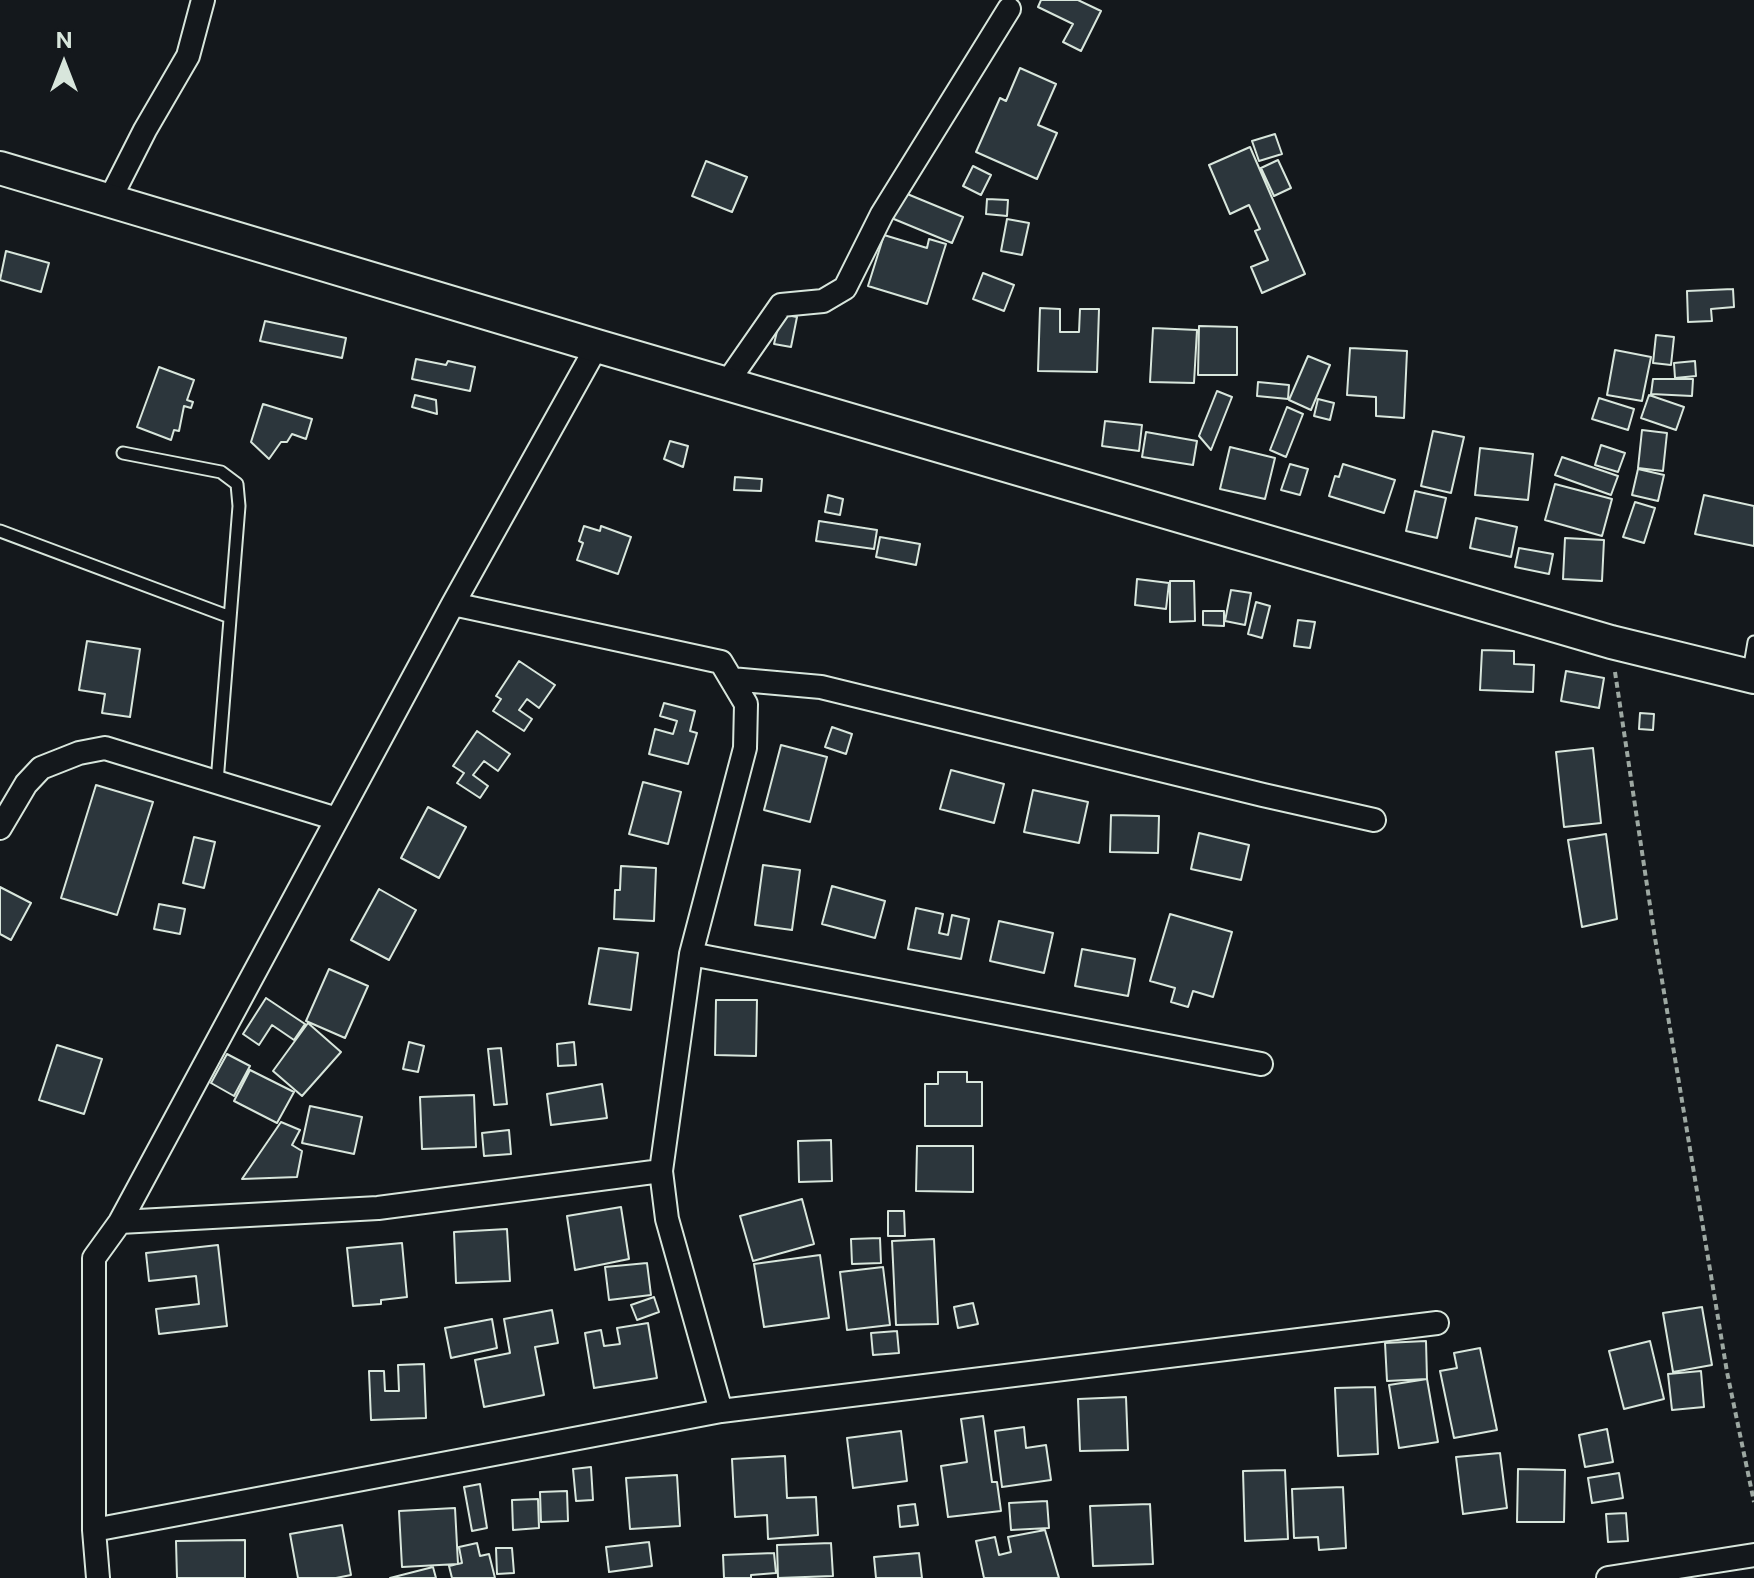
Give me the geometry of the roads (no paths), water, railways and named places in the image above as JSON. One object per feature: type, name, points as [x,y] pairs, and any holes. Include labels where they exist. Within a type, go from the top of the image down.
[{"type":"main road","points":[[0,168],[1611,642],[1751,677]]},
{"type":"street","points":[[109,201],[188,56],[203,0]]},
{"type":"street","points":[[726,384],[781,305],[823,301],[845,288],[882,214],[1009,9]]},
{"type":"street","points":[[98,1578],[94,1530],[94,1258],[120,1222],[453,604],[597,346]]},
{"type":"street","points":[[453,604],[721,662],[746,704],[745,748],[691,954],[661,1171],[667,1219],[721,1411]]},
{"type":"street","points":[[731,679],[821,687],[1374,820]]},
{"type":"street","points":[[0,828],[26,784],[41,768],[79,753],[105,748],[337,819]]},
{"type":"street","points":[[691,954],[1261,1064]]},
{"type":"street","points":[[120,1222],[378,1208],[661,1171]]},
{"type":"street","points":[[94,1530],[721,1411],[1437,1323]]},
{"type":"street","points":[[1608,1578],[1754,1555]]},
{"type":"lane","points":[[123,453],[221,472],[237,484],[239,506],[217,782]]},
{"type":"lane","points":[[0,531],[230,617]]},
{"type":"lane","points":[[1751,677],[1754,642]]}]
